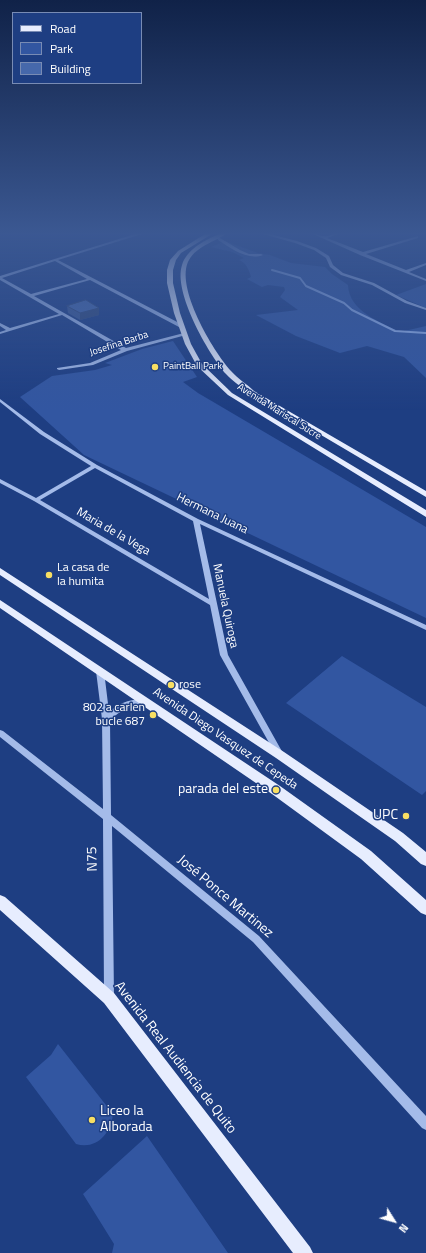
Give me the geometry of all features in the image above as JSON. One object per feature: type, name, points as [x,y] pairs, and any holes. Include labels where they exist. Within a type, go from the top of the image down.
[{"type":"main road","name":"Avenida Mariscal Sucre","points":[[171,292],[184,334],[199,364],[207,374],[230,394],[426,514]]},
{"type":"main road","name":"Avenida Mariscal Sucre","points":[[186,292],[201,329],[229,373],[252,392],[426,495]]},
{"type":"main road","points":[[382,487],[382,482],[393,482],[426,501]]},
{"type":"main road","name":"Avenida Diego Vasquez de Cepeda","points":[[0,571],[280,755],[398,837],[426,860]]},
{"type":"main road","name":"Avenida Diego Vasquez de Cepeda","points":[[0,602],[276,790],[366,856],[426,909]]},
{"type":"main road","name":"Avenida Real Audiencia de Quito","points":[[1,904],[109,998],[304,1253]]},
{"type":"street","points":[[24,292],[125,350]]},
{"type":"street","points":[[30,296],[42,292]]},
{"type":"street","points":[[117,292],[181,326]]},
{"type":"street","points":[[389,292],[406,302],[426,309]]},
{"type":"street","points":[[0,333],[62,314]]},
{"type":"street","points":[[0,324],[10,330]]},
{"type":"street","name":"Josefina Barba","points":[[59,369],[91,364],[125,350],[184,334]]},
{"type":"street","name":"Hermana Juana","points":[[0,400],[42,433],[95,466],[196,520],[426,628]]},
{"type":"street","points":[[36,500],[95,466]]},
{"type":"street","name":"Maria de la Vega","points":[[0,481],[36,500],[213,604]]},
{"type":"street","name":"Manuela Quiroga","points":[[196,520],[224,655],[280,755]]},
{"type":"street","name":"N75","points":[[100,671],[106,719],[109,998]]},
{"type":"street","points":[[106,719],[116,709],[129,703],[145,702]]},
{"type":"street","name":"José Ponce Martinez","points":[[0,733],[107,817],[256,939],[426,1124]]},
{"type":"green space","points":[[283,292],[350,292],[354,302],[360,309],[375,320],[400,332],[426,326],[426,378],[404,357],[367,346],[340,353],[296,336],[256,315],[298,310],[280,297]]},
{"type":"green space","points":[[403,292],[426,292],[426,308],[396,295]]},
{"type":"green space","points":[[173,341],[197,377],[183,382],[198,393],[426,527],[426,618],[84,455],[20,397],[52,376],[95,370],[112,365],[105,363],[142,349]]},
{"type":"green space","points":[[342,656],[426,707],[426,791],[422,795],[286,703]]},
{"type":"green space","points":[[58,1044],[113,1114],[112,1121],[106,1134],[101,1139],[90,1145],[76,1144],[26,1077],[51,1055]]},
{"type":"green space","points":[[147,1136],[228,1253],[112,1253],[114,1244],[83,1194]]},
{"type":"building","points":[[86,300],[99,308],[80,313],[67,306]]},
{"type":"waterway","points":[[320,292],[344,303],[352,310],[395,331],[426,333]]},
{"type":"place","name":"PaintBall Park","points":[[155,367]]},
{"type":"place","name":"La casa de la humita","points":[[49,575]]},
{"type":"place","name":"rose","points":[[171,685]]},
{"type":"place","name":"802 a carlen bucle 687","points":[[153,715]]},
{"type":"place","name":"parada del este","points":[[276,790]]},
{"type":"place","name":"UPC","points":[[406,816]]},
{"type":"place","name":"Liceo la Alborada","points":[[92,1120]]}]
